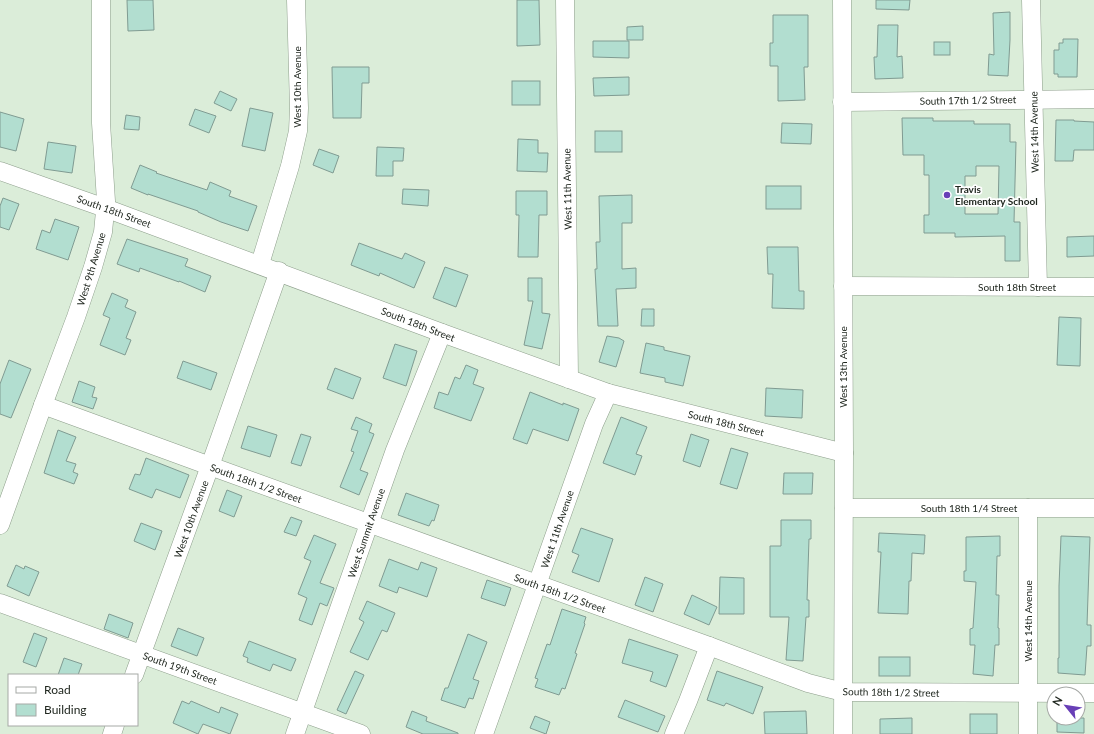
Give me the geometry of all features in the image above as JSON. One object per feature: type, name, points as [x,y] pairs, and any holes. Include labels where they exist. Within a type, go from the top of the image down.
[{"type":"street","name":"West 9th Avenue","points":[[0,525],[76,316],[103,232],[106,201],[101,123],[101,0]]},
{"type":"street","name":"West 10th Avenue","points":[[260,264],[290,166],[298,131],[299,108],[296,0]]},
{"type":"street","name":"West 11th Avenue","points":[[565,0],[568,379]]},
{"type":"street","name":"West 13th Avenue","points":[[842,0],[844,453],[843,734]]},
{"type":"street","name":"West 14th Avenue","points":[[1031,0],[1038,287]]},
{"type":"street","name":"South 17th 1/2 Street","points":[[842,102],[1094,99]]},
{"type":"street","name":"South 18th Street","points":[[0,171],[260,264],[442,333],[608,393],[844,453]]},
{"type":"street","name":"West 10th Avenue","points":[[134,674],[279,271]]},
{"type":"street","name":"South 18th Street","points":[[843,286],[1094,287]]},
{"type":"street","name":"West Summit Avenue","points":[[295,734],[395,450],[442,333]]},
{"type":"street","name":"West 11th Avenue","points":[[484,734],[594,424],[608,393]]},
{"type":"street","name":"South 18th 1/2 Street","points":[[43,405],[808,683],[843,692],[1029,694],[1094,693]]},
{"type":"street","name":"South 18th 1/4 Street","points":[[844,508],[1094,508]]},
{"type":"street","name":"West 14th Avenue","points":[[1028,508],[1028,734]]},
{"type":"street","name":"South 19th Street","points":[[0,603],[361,734]]},
{"type":"street","points":[[674,734],[709,646]]},
{"type":"building","points":[[127,0],[153,0],[154,30],[128,31]]},
{"type":"building","points":[[517,0],[539,0],[540,45],[517,46]]},
{"type":"building","points":[[876,0],[910,0],[909,10],[876,9]]},
{"type":"building","points":[[1010,12],[1008,76],[988,75],[989,54],[994,55],[993,13]]},
{"type":"building","points":[[773,15],[808,15],[808,67],[804,67],[805,100],[778,101],[778,66],[770,66],[770,43],[773,43]]},
{"type":"building","points":[[878,25],[898,25],[897,57],[902,56],[903,78],[875,79],[874,57],[877,57]]},
{"type":"building","points":[[643,26],[643,40],[627,40],[627,27]]},
{"type":"building","points":[[1063,39],[1078,39],[1077,77],[1058,77],[1058,74],[1054,74],[1054,50],[1059,50],[1059,43],[1063,43]]},
{"type":"building","points":[[593,41],[629,41],[629,58],[593,57]]},
{"type":"building","points":[[934,42],[950,42],[950,55],[934,55]]},
{"type":"building","points":[[332,67],[369,67],[369,83],[362,83],[361,118],[333,118]]},
{"type":"building","points":[[629,77],[629,95],[594,96],[593,78]]},
{"type":"building","points":[[512,81],[540,81],[540,105],[512,105]]},
{"type":"building","points":[[220,91],[237,99],[231,111],[214,103]]},
{"type":"building","points":[[250,108],[273,113],[265,151],[242,146]]},
{"type":"building","points":[[195,109],[216,116],[209,133],[189,125]]},
{"type":"building","points":[[0,112],[24,119],[16,151],[0,147]]},
{"type":"building","points":[[126,115],[140,117],[139,130],[124,129]]},
{"type":"building","name":"Travis Elementary School","points":[[902,118],[933,118],[933,121],[974,121],[974,124],[1010,124],[1010,142],[1016,142],[1014,222],[1020,222],[1020,261],[1005,261],[1005,236],[955,237],[955,233],[924,233],[924,215],[929,215],[929,175],[924,175],[924,155],[903,155]],"holes":[[[976,166],[999,166],[998,214],[965,214],[965,176],[976,176]]]},
{"type":"building","points":[[1056,120],[1094,122],[1094,150],[1074,150],[1073,161],[1055,161]]},
{"type":"building","points":[[782,123],[812,124],[811,144],[781,143]]},
{"type":"building","points":[[595,131],[622,131],[622,152],[595,152]]},
{"type":"building","points":[[518,139],[538,140],[538,153],[548,153],[547,172],[517,171]]},
{"type":"building","points":[[48,142],[76,146],[72,173],[44,169]]},
{"type":"building","points":[[377,147],[404,148],[403,161],[393,161],[393,176],[376,176]]},
{"type":"building","points":[[319,149],[339,156],[333,173],[313,165]]},
{"type":"building","points":[[140,165],[157,172],[156,173],[207,190],[210,182],[231,191],[229,196],[257,206],[248,231],[221,222],[198,211],[131,188]]},
{"type":"building","points":[[766,186],[801,186],[801,209],[766,209]]},
{"type":"building","points":[[403,189],[429,190],[428,206],[402,204]]},
{"type":"building","points":[[516,191],[547,191],[547,215],[539,215],[538,257],[518,257],[519,215],[516,215]]},
{"type":"building","points":[[632,195],[632,223],[622,223],[622,269],[636,268],[636,288],[616,289],[618,326],[598,326],[595,269],[597,269],[596,242],[600,242],[599,196]]},
{"type":"building","points":[[3,198],[19,204],[9,230],[0,227],[0,206]]},
{"type":"building","points":[[55,219],[79,227],[68,260],[36,249],[42,230],[50,233]]},
{"type":"building","points":[[1094,236],[1094,256],[1067,257],[1067,237]]},
{"type":"building","points":[[127,239],[188,259],[185,266],[211,276],[205,292],[179,281],[140,268],[139,272],[117,264]]},
{"type":"building","points":[[359,243],[402,259],[405,253],[425,262],[414,288],[380,273],[379,276],[351,265]]},
{"type":"building","points":[[767,247],[798,247],[799,291],[804,291],[804,309],[772,308],[773,274],[768,274]]},
{"type":"building","points":[[445,267],[468,275],[456,307],[433,298]]},
{"type":"building","points":[[528,278],[542,278],[542,313],[550,314],[542,349],[524,345],[533,301],[528,301]]},
{"type":"building","points":[[112,293],[128,300],[125,307],[136,312],[126,338],[131,340],[125,355],[100,345],[110,318],[103,315]]},
{"type":"building","points":[[642,309],[654,309],[654,326],[641,326]]},
{"type":"building","points":[[1059,317],[1081,318],[1080,366],[1057,365]]},
{"type":"building","points":[[607,336],[619,338],[624,341],[616,367],[599,362]]},
{"type":"building","points":[[646,343],[664,347],[664,350],[690,356],[683,386],[665,382],[665,378],[640,373]]},
{"type":"building","points":[[395,344],[417,351],[406,386],[383,378]]},
{"type":"building","points":[[9,360],[31,369],[11,418],[0,414],[0,384]]},
{"type":"building","points":[[183,361],[217,373],[211,390],[177,378]]},
{"type":"building","points":[[466,365],[478,370],[473,384],[484,388],[471,421],[434,408],[439,392],[448,395],[455,377],[460,379]]},
{"type":"building","points":[[335,368],[361,378],[353,399],[327,389]]},
{"type":"building","points":[[79,381],[95,387],[92,397],[97,398],[93,409],[72,402]]},
{"type":"building","points":[[766,388],[803,390],[802,418],[765,416]]},
{"type":"building","points":[[530,392],[563,405],[563,403],[579,409],[568,441],[533,429],[527,444],[513,439]]},
{"type":"building","points":[[356,417],[372,424],[369,432],[374,434],[360,470],[368,473],[359,495],[340,487],[354,452],[351,451],[358,431],[351,429]]},
{"type":"building","points":[[621,417],[647,427],[636,454],[642,456],[635,475],[603,463]]},
{"type":"building","points":[[248,426],[277,435],[270,457],[241,448]]},
{"type":"building","points":[[58,430],[76,437],[66,461],[76,464],[73,472],[78,474],[74,484],[44,473]]},
{"type":"building","points":[[301,434],[311,437],[301,466],[291,463]]},
{"type":"building","points":[[691,434],[709,440],[700,467],[683,461]]},
{"type":"building","points":[[731,448],[748,453],[737,489],[720,484]]},
{"type":"building","points":[[146,458],[189,475],[180,498],[156,489],[152,498],[129,489],[135,474],[140,475]]},
{"type":"building","points":[[784,473],[813,473],[812,494],[783,494]]},
{"type":"building","points":[[227,490],[242,496],[234,517],[219,511]]},
{"type":"building","points":[[406,493],[439,505],[434,521],[432,520],[429,526],[398,515]]},
{"type":"building","points":[[291,517],[302,521],[296,536],[284,532]]},
{"type":"building","points":[[781,520],[811,520],[807,600],[809,600],[809,617],[806,617],[803,661],[786,660],[789,617],[770,617],[770,546],[781,546]]},
{"type":"building","points":[[141,523],[162,531],[155,550],[134,541]]},
{"type":"building","points":[[581,528],[613,539],[599,582],[572,572],[579,555],[572,552]]},
{"type":"building","points":[[879,533],[925,535],[924,554],[912,553],[908,614],[878,613],[881,552],[878,552]]},
{"type":"building","points":[[314,535],[336,544],[320,583],[334,588],[327,606],[320,603],[312,625],[299,620],[307,598],[298,594],[311,561],[304,558]]},
{"type":"building","points":[[1000,536],[1000,556],[997,556],[996,595],[999,595],[999,645],[995,645],[993,676],[973,674],[975,645],[970,645],[970,629],[973,628],[976,582],[964,581],[964,571],[966,571],[966,537]]},
{"type":"building","points":[[1061,536],[1090,537],[1087,625],[1091,625],[1091,646],[1087,646],[1085,675],[1058,673]]},
{"type":"building","points":[[389,559],[418,570],[421,562],[437,568],[427,597],[399,587],[397,593],[379,586]]},
{"type":"building","points":[[16,565],[24,569],[25,566],[39,572],[29,596],[7,586]]},
{"type":"building","points":[[645,577],[663,584],[653,612],[635,605]]},
{"type":"building","points":[[720,577],[744,578],[744,614],[719,614]]},
{"type":"building","points":[[487,580],[511,588],[505,606],[481,598]]},
{"type":"building","points":[[692,595],[717,607],[709,625],[684,614]]},
{"type":"building","points":[[367,601],[395,613],[387,632],[382,630],[368,660],[350,652],[364,622],[359,619]]},
{"type":"building","points":[[562,609],[586,617],[575,653],[577,654],[565,689],[562,688],[559,695],[535,687],[538,679],[535,678],[547,644],[550,645]]},
{"type":"building","points":[[109,614],[133,623],[128,638],[104,629]]},
{"type":"building","points":[[178,628],[204,638],[197,656],[171,646]]},
{"type":"building","points":[[34,633],[47,638],[36,667],[23,662]]},
{"type":"building","points":[[468,634],[487,642],[473,679],[479,681],[473,699],[469,698],[465,708],[441,700],[445,688],[448,688]]},
{"type":"building","points":[[629,639],[678,655],[666,687],[650,681],[653,672],[622,663]]},
{"type":"building","points":[[249,641],[296,659],[291,671],[273,664],[270,671],[247,662],[248,658],[243,656]]},
{"type":"building","points":[[879,657],[910,657],[910,676],[879,676]]},
{"type":"building","points":[[64,658],[82,664],[78,674],[58,674]]},
{"type":"building","points":[[355,671],[364,675],[346,714],[337,710]]},
{"type":"building","points":[[717,671],[763,687],[753,714],[726,703],[724,706],[707,700]]},
{"type":"building","points":[[625,700],[665,716],[658,732],[618,717]]},
{"type":"building","points":[[182,701],[189,704],[191,701],[219,713],[221,707],[238,714],[230,734],[203,724],[198,734],[173,723]]},
{"type":"building","points":[[412,711],[427,717],[426,721],[458,734],[423,734],[406,727]]},
{"type":"building","points":[[806,711],[807,734],[765,734],[764,712]]},
{"type":"building","points":[[970,714],[997,714],[997,734],[970,734]]},
{"type":"building","points":[[535,716],[550,722],[546,734],[530,728]]},
{"type":"building","points":[[912,718],[912,734],[880,734],[880,719]]},
{"type":"building","points":[[1057,726],[1084,726],[1084,733],[1057,732]]},
{"type":"place","name":"Travis Elementary School","points":[[947,195]]}]
